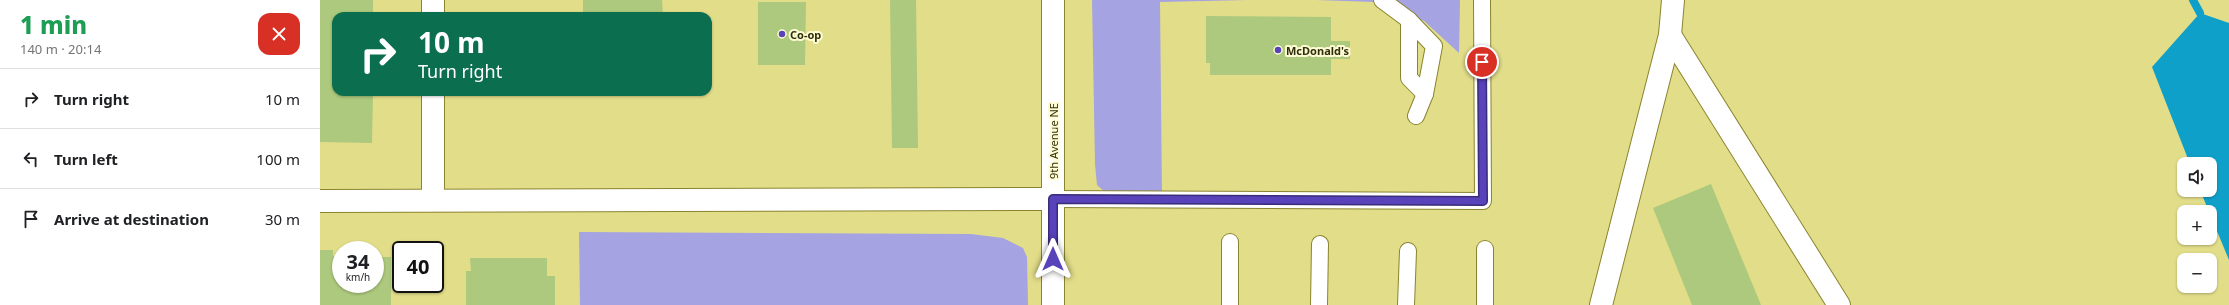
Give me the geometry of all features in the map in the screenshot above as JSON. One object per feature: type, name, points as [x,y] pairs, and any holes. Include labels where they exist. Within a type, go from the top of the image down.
[{"type":"street","points":[[433,0],[433,12]]},
{"type":"street","name":"9th Avenue NE","points":[[1053,0],[1053,305]]},
{"type":"street","points":[[1601,305],[1670,35],[1673,0]]},
{"type":"street","points":[[1670,35],[1839,305]]},
{"type":"street","points":[[433,96],[433,200]]},
{"type":"street","points":[[320,201],[1053,199]]},
{"type":"lane","points":[[1382,0],[1409,20],[1434,46],[1425,94],[1416,116]]},
{"type":"lane","points":[[1053,199],[1483,201],[1482,0]]},
{"type":"lane","points":[[1409,20],[1409,78],[1425,94]]},
{"type":"lane","points":[[1230,242],[1230,305]]},
{"type":"lane","points":[[1319,305],[1320,244]]},
{"type":"lane","points":[[1484,305],[1485,249]]},
{"type":"lane","points":[[1406,305],[1408,251]]},
{"type":"shaded area","points":[[1092,0],[1247,0],[1160,2],[1162,195],[1105,192],[1097,185],[1095,164]]},
{"type":"shaded area","points":[[1316,0],[1460,0],[1459,53],[1424,21],[1375,2]]},
{"type":"shaded area","points":[[2200,13],[2229,23],[2229,260],[2217,231],[2217,205],[2206,205],[2203,197],[2217,197],[2217,157],[2187,157],[2152,67]]},
{"type":"shaded area","points":[[579,232],[971,234],[1003,238],[1023,248],[1027,257],[1028,305],[580,305]]},
{"type":"building","points":[[320,0],[373,0],[373,12],[332,12],[332,96],[373,96],[372,143],[320,142]]},
{"type":"building","points":[[583,0],[662,0],[663,12],[583,12]]},
{"type":"building","points":[[890,0],[916,0],[918,148],[892,148]]},
{"type":"building","name":"Co-op","points":[[758,2],[806,2],[805,65],[758,65]]},
{"type":"building","name":"McDonald's","points":[[1206,16],[1331,17],[1331,41],[1350,41],[1350,59],[1331,59],[1331,75],[1210,75],[1210,63],[1206,63]]},
{"type":"building","points":[[1711,184],[1761,305],[1692,305],[1653,208]]},
{"type":"building","points":[[320,250],[332,250],[332,293],[384,293],[384,257],[391,257],[391,305],[320,305]]},
{"type":"building","points":[[470,258],[547,258],[547,276],[555,276],[555,305],[466,305],[466,271],[471,271]]},
{"type":"waterway","points":[[2193,0],[2200,13]]},
{"type":"place","name":"Co-op","points":[[782,34]]},
{"type":"place","name":"McDonald's","points":[[1278,50]]},
{"type":"route","points":[[1053,259],[1053,199],[1483,201],[1482,62]]}]
